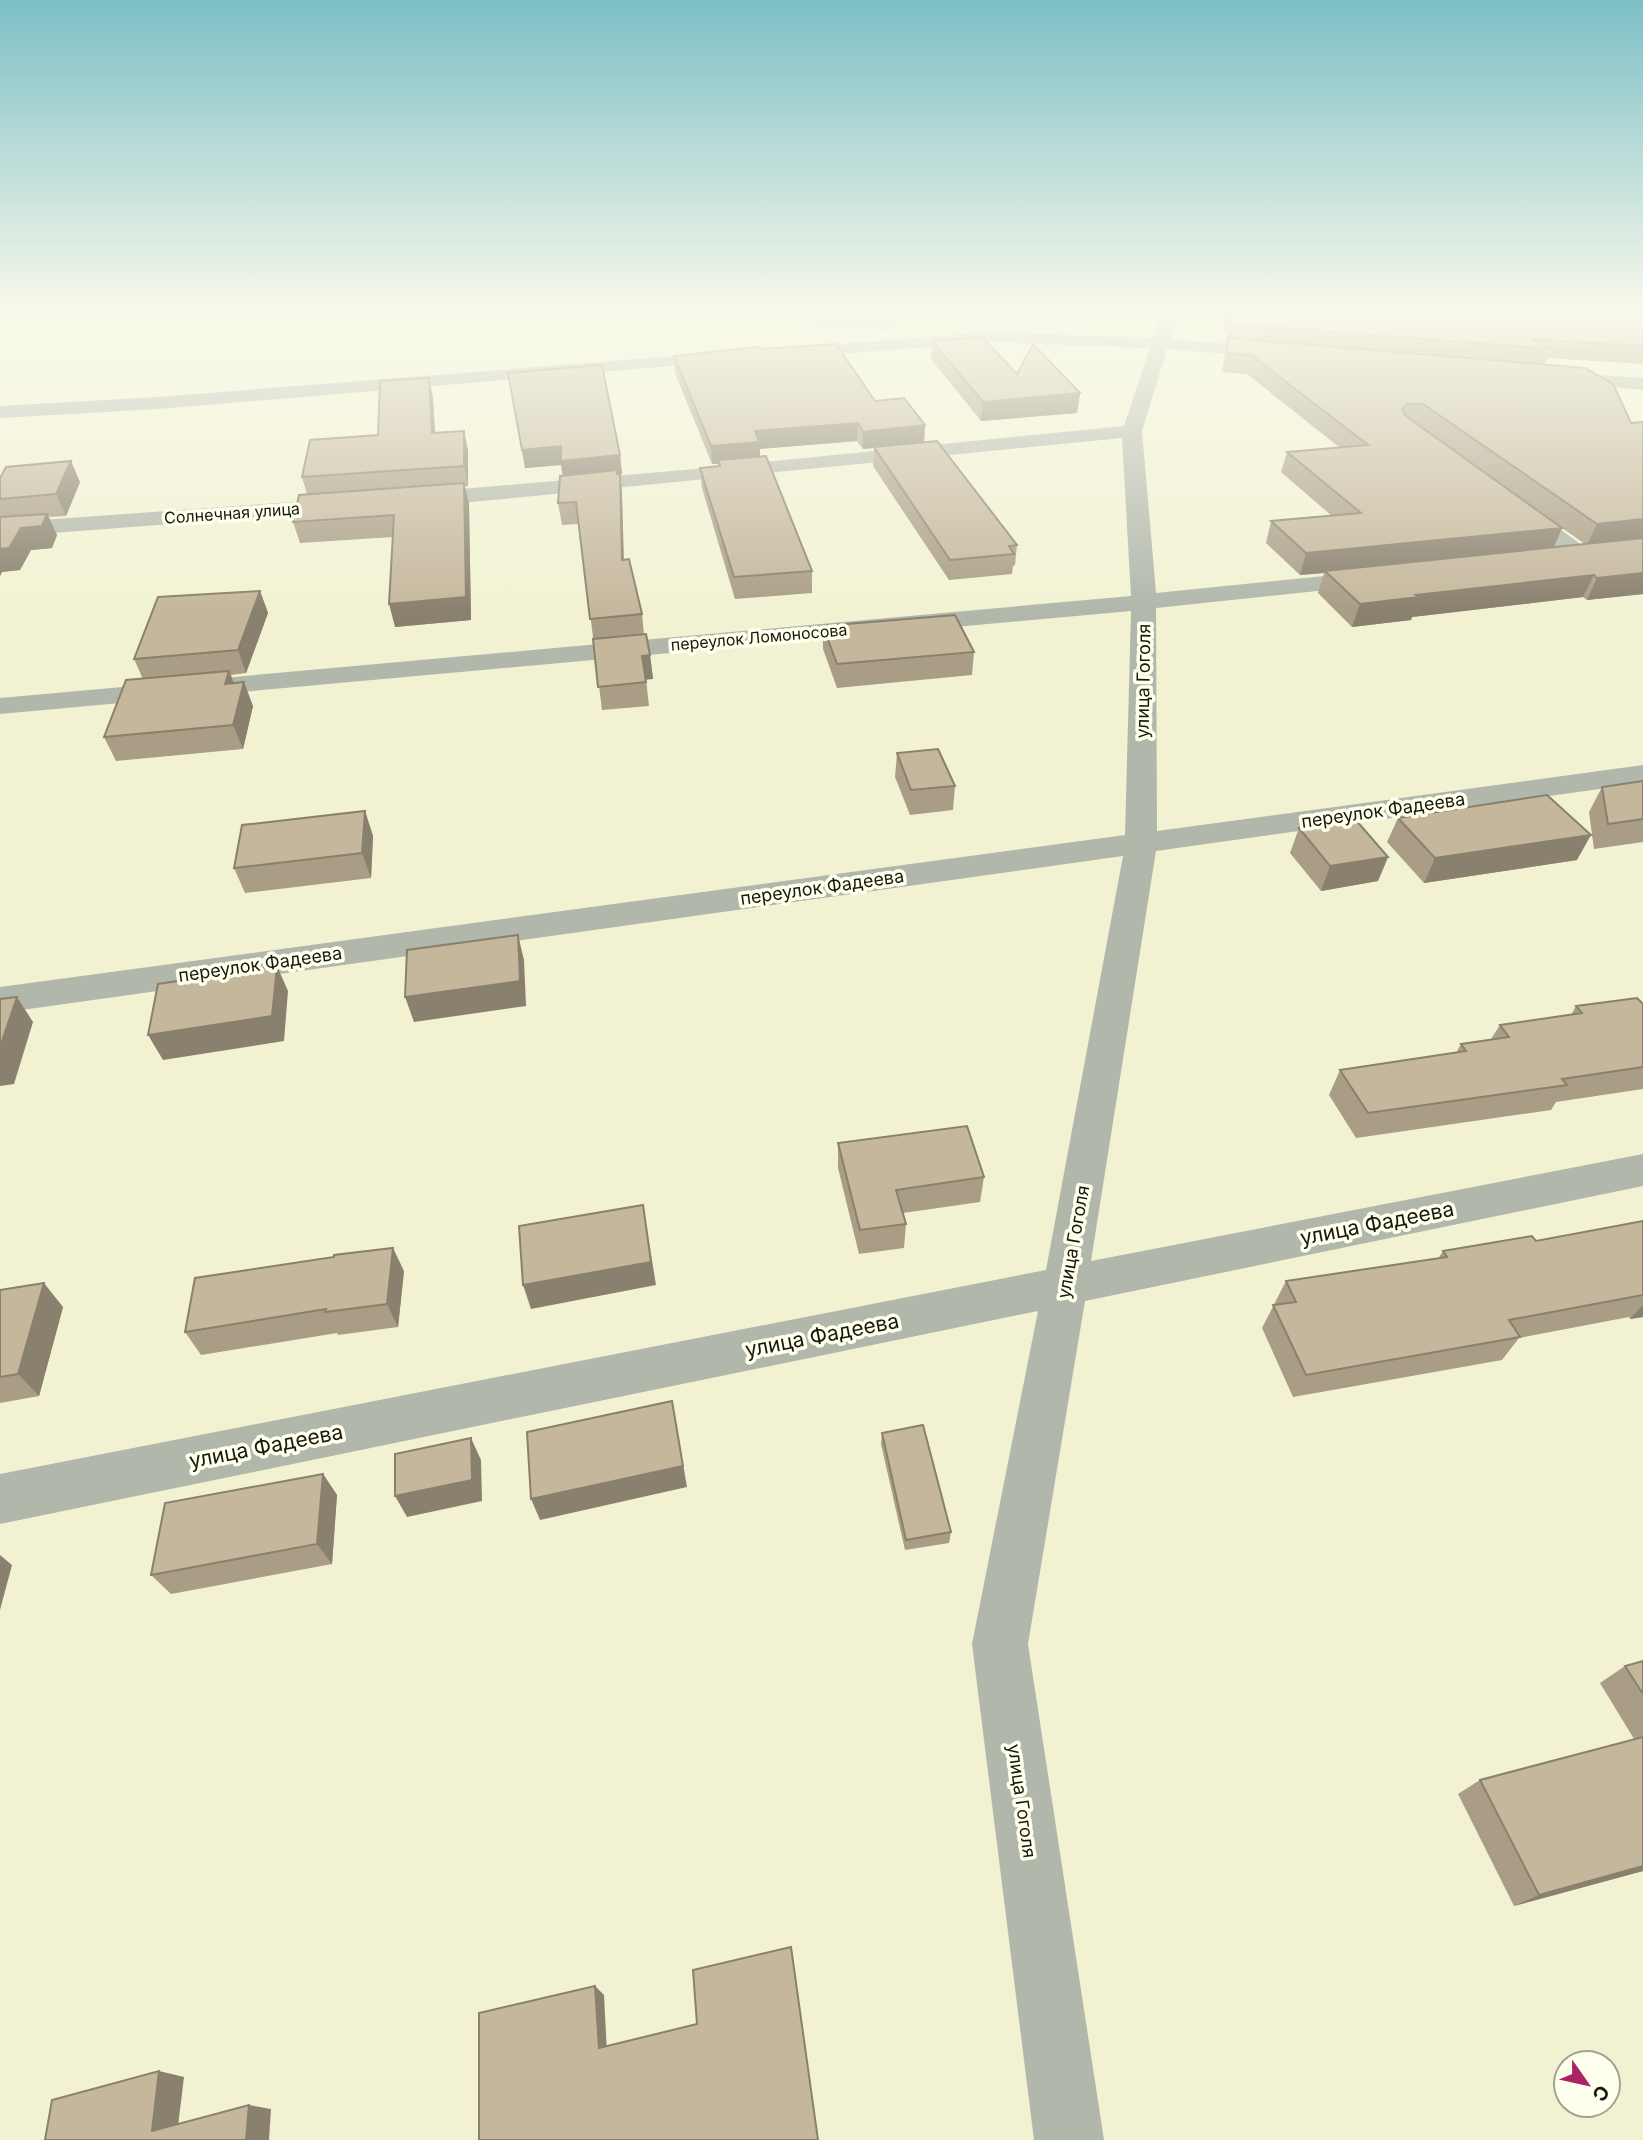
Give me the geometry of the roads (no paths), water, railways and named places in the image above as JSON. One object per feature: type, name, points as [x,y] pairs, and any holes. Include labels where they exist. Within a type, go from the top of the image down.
[{"type":"street","name":"улица Гоголя","points":[[1069,2140],[1000,1644],[1065,1286],[1140,844],[1144,602],[1132,431],[1138,412]]},
{"type":"street","name":"Солнечная улица","points":[[0,530],[553,489],[801,462],[1132,431]]},
{"type":"street","points":[[1495,493],[1594,554],[1541,560]]},
{"type":"street","name":"переулок Ломоносова","points":[[0,706],[1144,602],[1404,575]]},
{"type":"street","name":"переулок Фадеева","points":[[0,1000],[1643,774]]},
{"type":"street","name":"улица Фадеева","points":[[0,1499],[1643,1170]]}]
